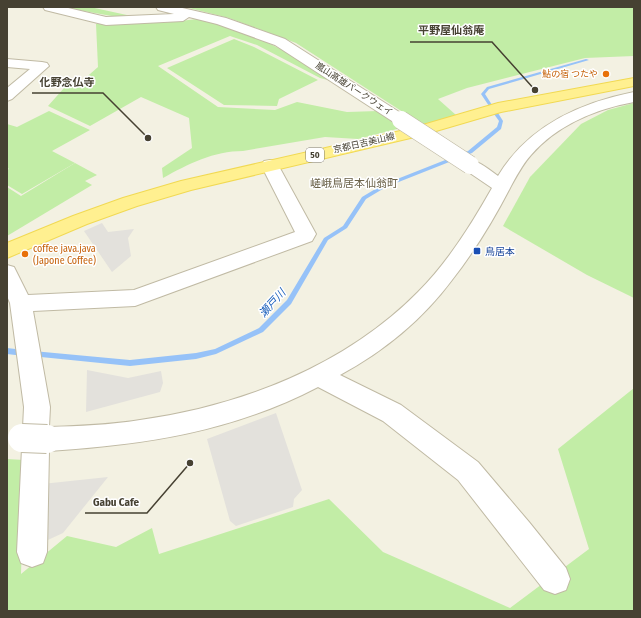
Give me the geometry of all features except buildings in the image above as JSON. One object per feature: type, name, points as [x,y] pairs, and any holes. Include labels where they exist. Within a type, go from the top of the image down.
[{"type":"main road","name":"京都日吉美山線","points":[[7,251],[80,220],[130,202],[187,185],[413,132],[498,108],[633,85]]},
{"type":"street","points":[[49,7],[106,21],[196,16]]},
{"type":"street","name":"嵐山高雄パークウェイ","points":[[162,7],[196,16],[221,20],[280,42],[502,187]]},
{"type":"street","name":"嵐山高雄パークウェイ","points":[[120,8],[161,14],[196,16]]},
{"type":"street","points":[[8,64],[26,52]]},
{"type":"street","points":[[7,96],[42,66],[8,64]]},
{"type":"street","points":[[25,438],[114,435],[152,430],[184,423],[257,402],[317,375],[362,350],[406,316],[424,299],[458,257],[515,164],[528,149],[556,127],[581,112],[618,99],[633,85]]},
{"type":"street","points":[[21,303],[135,298],[305,236],[306,234],[270,165]]},
{"type":"street","points":[[7,272],[21,303],[37,407],[32,552]]},
{"type":"street","points":[[317,375],[392,413],[468,471],[519,532],[555,579]]},
{"type":"green space","points":[[61,7],[90,7],[136,17],[123,18]]},
{"type":"green space","points":[[185,7],[634,7],[634,56],[585,58],[467,88],[438,99],[456,115],[423,125],[296,43],[229,18]]},
{"type":"green space","points":[[197,19],[234,29],[269,43],[335,82],[320,78],[257,45],[230,36],[158,66],[218,107],[275,110],[297,102],[347,112],[378,111],[401,128],[358,139],[325,137],[243,151],[222,153],[192,163],[163,178],[162,168],[192,148],[189,118],[141,97],[90,126],[48,106],[64,88],[82,81],[98,67],[96,24],[172,22]]},
{"type":"green space","points":[[234,39],[254,47],[318,80],[279,99],[277,106],[224,105],[167,68]]},
{"type":"green space","points":[[634,103],[634,298],[587,275],[503,226],[530,177],[581,124],[608,110]]},
{"type":"green space","points":[[49,111],[90,130],[52,151],[75,163],[22,194],[7,185],[7,170],[9,169],[7,167],[7,124],[17,127]]},
{"type":"green space","points":[[75,163],[97,175],[85,181],[92,185],[7,236],[7,187],[21,196]]},
{"type":"green space","points":[[634,388],[634,611],[7,611],[7,459],[24,460],[21,574],[67,536],[116,547],[152,528],[159,554],[329,499],[383,552],[510,608],[589,549],[558,449]]},
{"type":"shaded area","points":[[102,223],[108,232],[134,229],[128,238],[131,256],[112,272],[84,231]]},
{"type":"shaded area","points":[[87,370],[128,378],[161,371],[163,383],[160,392],[86,412]]},
{"type":"shaded area","points":[[276,413],[302,490],[294,499],[293,507],[236,526],[230,521],[207,439]]},
{"type":"shaded area","points":[[108,477],[63,533],[37,545],[42,484]]},
{"type":"waterway","name":"瀬戸川","points":[[490,105],[483,94],[488,88],[587,60]]},
{"type":"waterway","name":"瀬戸川","points":[[33,354],[130,363],[196,356],[216,351],[261,330],[289,302],[326,239],[345,227],[364,198],[384,186],[470,152],[499,128],[501,121],[496,114]]},
{"type":"waterway","name":"瀬戸川","points":[[7,351],[24,353]]},
{"type":"place","name":"鮎の宿 つたや","points":[[606,74]]},
{"type":"place","name":"平野屋仙翁庵","points":[[535,90]]},
{"type":"place","name":"化野念仏寺","points":[[148,138]]},
{"type":"place","name":"鳥居本","points":[[477,251]]},
{"type":"place","name":"coffee java.java (Japone Coffee)","points":[[25,254]]},
{"type":"place","name":"Gabu Cafe","points":[[190,463]]},
{"type":"district","name":"嵯峨鳥居本仙翁町","points":[[354,183]]}]
